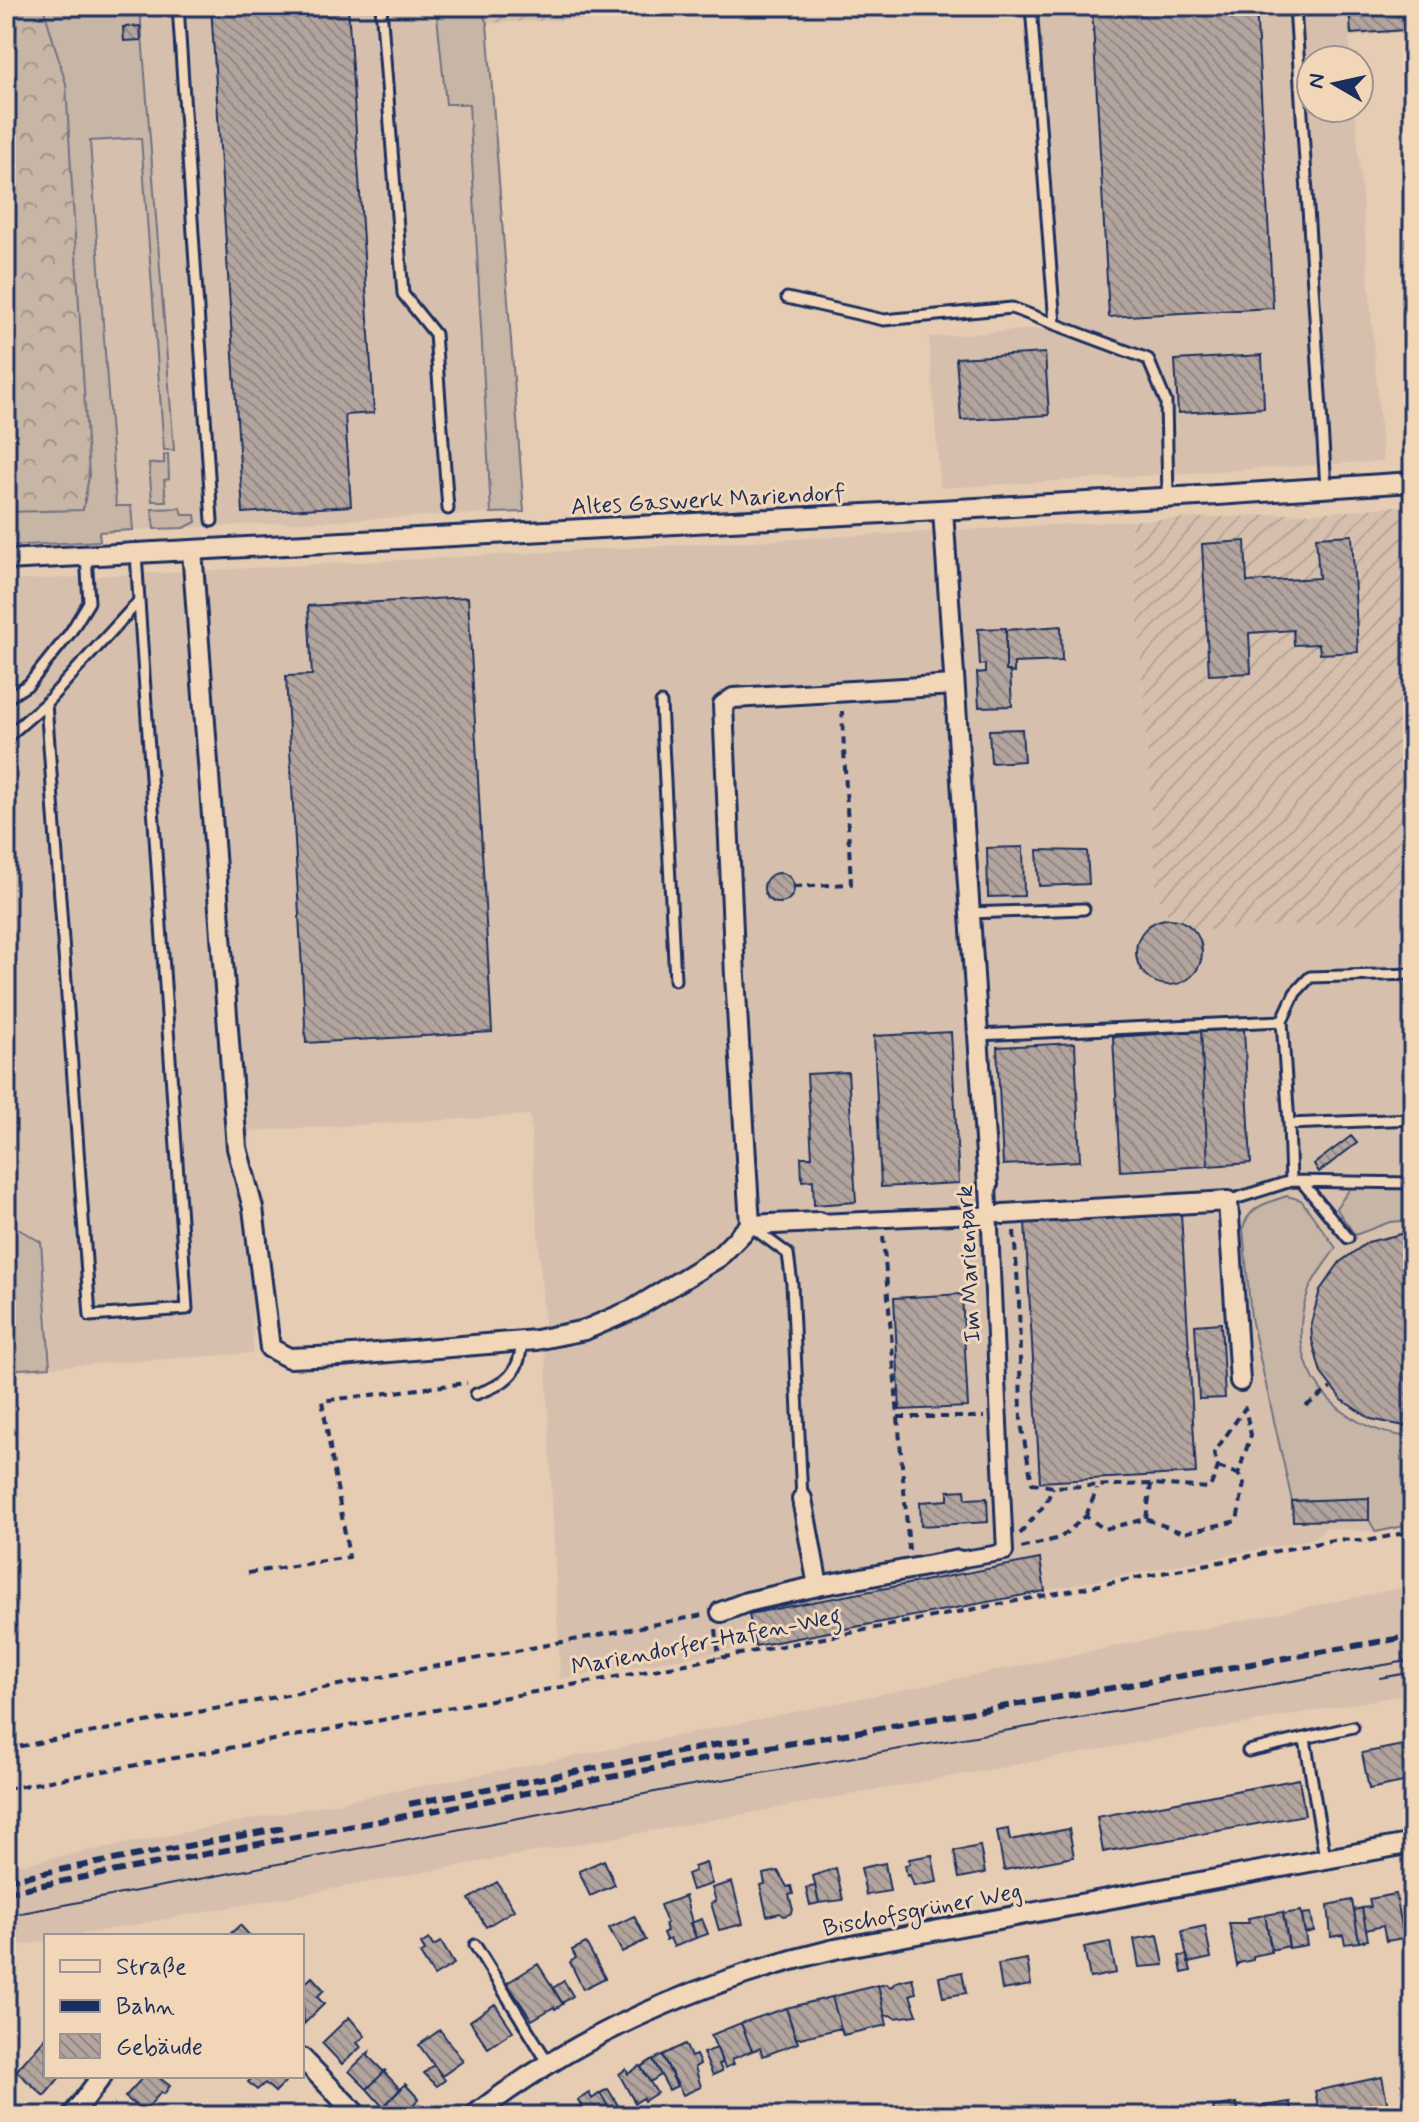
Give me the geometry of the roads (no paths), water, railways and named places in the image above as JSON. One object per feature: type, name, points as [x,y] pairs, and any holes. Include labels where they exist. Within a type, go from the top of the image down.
[{"type":"street","name":"Altes Gaswerk Mariendorf","points":[[6,560],[1413,482]]},
{"type":"street","name":"Im Marienpark","points":[[943,510],[988,1185],[1002,1214],[999,1416],[1005,1552],[958,1560]]},
{"type":"street","points":[[192,550],[237,1148],[253,1208],[270,1348],[289,1358],[340,1356],[521,1341],[585,1330],[634,1309],[719,1257],[750,1225],[1228,1201],[1240,1381]]},
{"type":"street","points":[[750,1225],[722,709],[725,701],[733,698],[954,685]]},
{"type":"street","points":[[802,1499],[818,1586]]},
{"type":"street","points":[[721,1612],[747,1602],[818,1586],[958,1560]]},
{"type":"street","name":"Bischofsgrüner Weg","points":[[473,2116],[549,2064],[601,2035],[693,1990],[791,1959],[1413,1843]]},
{"type":"street","points":[[304,2060],[358,2116]]},
{"type":"street","points":[[72,2116],[100,2078]]},
{"type":"lane","points":[[178,6],[212,521]]},
{"type":"lane","points":[[381,6],[403,294],[435,334],[448,509]]},
{"type":"lane","points":[[1031,6],[1055,324]]},
{"type":"lane","points":[[1295,6],[1326,488]]},
{"type":"lane","points":[[787,298],[884,320],[1012,308],[1148,359],[1166,402],[1168,497]]},
{"type":"lane","points":[[46,703],[90,1316],[187,1309],[136,553]]},
{"type":"lane","points":[[6,699],[29,684],[70,633],[89,602],[86,556]]},
{"type":"lane","points":[[6,738],[46,703],[139,601]]},
{"type":"lane","points":[[661,703],[675,980]]},
{"type":"lane","points":[[969,913],[1084,909]]},
{"type":"lane","points":[[1348,1238],[1297,1182],[1289,1124],[1282,1021],[1295,993],[1310,977],[1413,974]]},
{"type":"lane","points":[[977,1035],[1282,1021]]},
{"type":"lane","points":[[1289,1124],[1413,1119]]},
{"type":"lane","points":[[1228,1201],[1297,1182],[1413,1183]]},
{"type":"lane","points":[[750,1225],[788,1254],[802,1499]]},
{"type":"lane","points":[[476,1394],[506,1382],[515,1372],[521,1341]]},
{"type":"lane","points":[[1248,1751],[1353,1727]]},
{"type":"lane","points":[[1305,1739],[1325,1858]]},
{"type":"lane","points":[[475,1945],[549,2064]]},
{"type":"tram line","points":[[6,1916],[681,1787],[1413,1660]]},
{"type":"tram line","points":[[1380,1678],[1413,1672]]},
{"type":"railway","points":[[1407,1576],[1413,1575]]},
{"type":"railway","points":[[6,1892],[758,1749],[1413,1636]]},
{"type":"railway","points":[[409,1804],[751,1738]]},
{"type":"railway","points":[[6,1880],[283,1828]]}]
